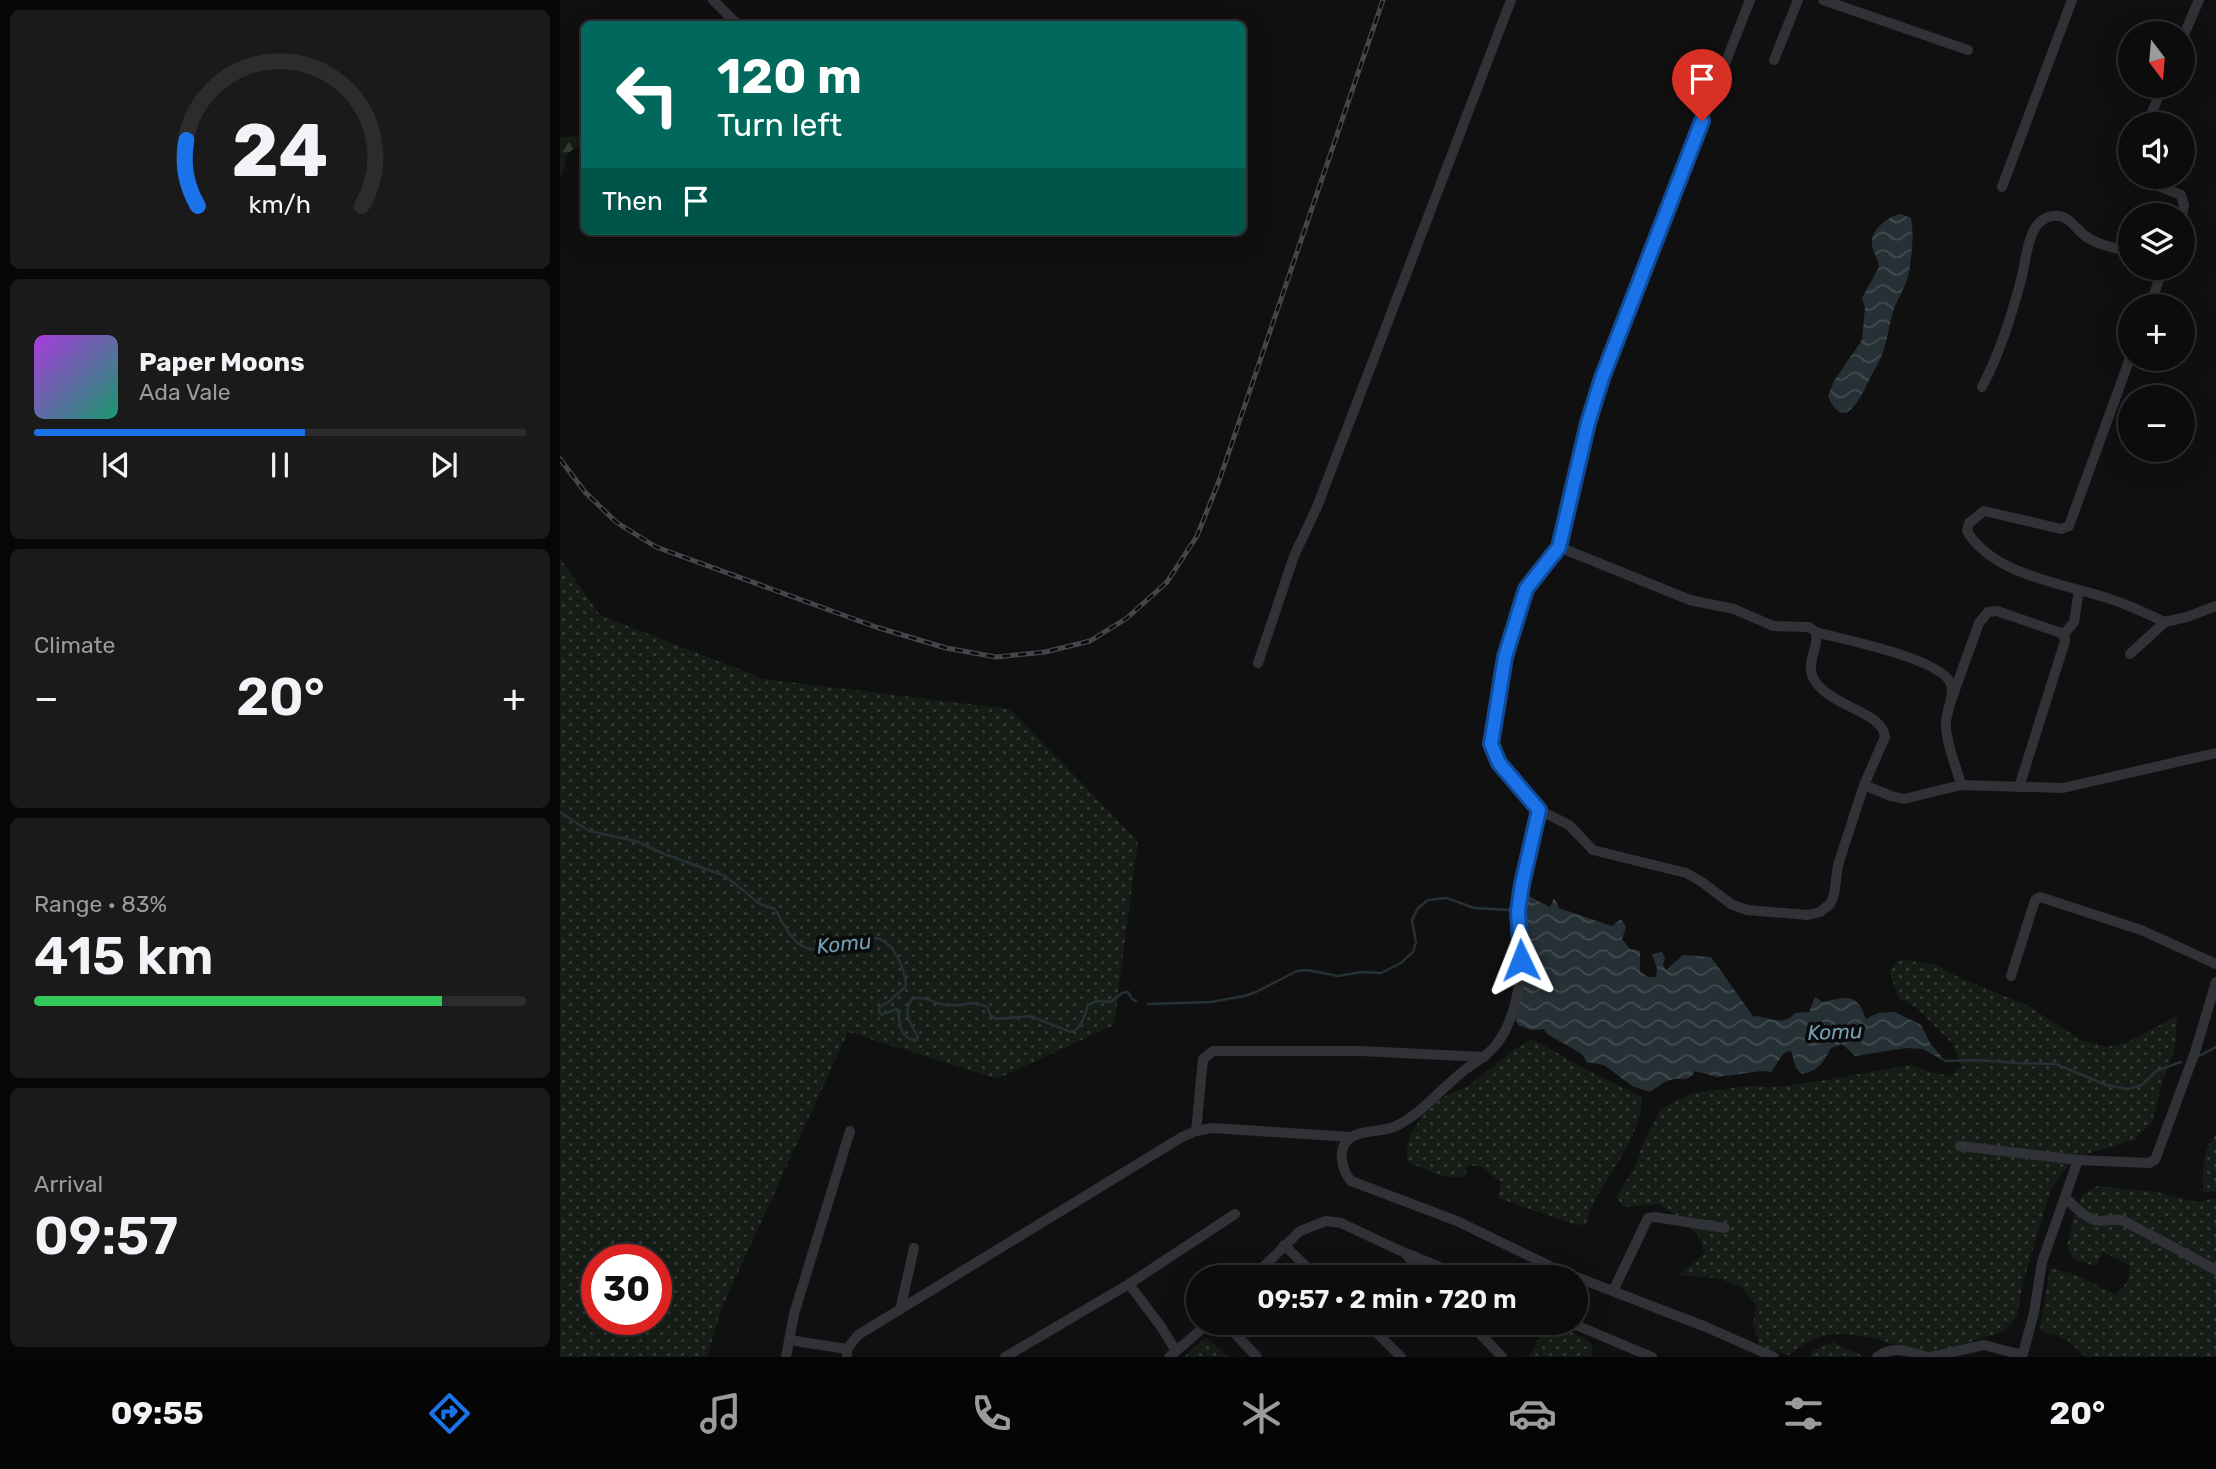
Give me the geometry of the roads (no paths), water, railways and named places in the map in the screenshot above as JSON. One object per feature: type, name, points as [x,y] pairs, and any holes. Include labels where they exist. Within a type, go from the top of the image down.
[{"type":"street","points":[[713,0],[734,21]]},
{"type":"street","points":[[1258,663],[1294,556],[1317,507],[1511,0]]},
{"type":"street","points":[[1750,0],[1602,378],[1588,423],[1559,547],[1526,589],[1505,657],[1491,744],[1499,763],[1539,810],[1569,825],[1593,850],[1686,873],[1731,904],[1747,910],[1808,915],[1820,912],[1830,904],[1834,895],[1838,864],[1864,785],[1885,737],[1885,729],[1878,722],[1842,704],[1823,690],[1813,678],[1811,667],[1818,639],[1816,632]]},
{"type":"street","points":[[1774,60],[1798,0]]},
{"type":"street","points":[[1823,0],[1968,50]]},
{"type":"street","points":[[2001,187],[2072,0]]},
{"type":"street","points":[[2190,21],[2199,0]]},
{"type":"street","points":[[2166,189],[2181,195],[2183,203]]},
{"type":"street","points":[[1982,387],[1997,358],[2016,299],[2032,232],[2040,221],[2054,216],[2062,218],[2073,223],[2091,239],[2118,248]]},
{"type":"street","points":[[2125,371],[2070,526],[2061,529],[1984,511],[1969,523],[1966,531],[1988,555],[2024,573],[2108,598],[2165,622]]},
{"type":"street","points":[[1559,547],[1690,600],[1734,609],[1773,626],[1810,627],[1816,632],[1935,667],[1951,683],[1946,729],[1961,785]]},
{"type":"street","points":[[2063,634],[2074,622],[2079,590]]},
{"type":"street","points":[[2130,654],[2165,622],[2216,606]]},
{"type":"street","points":[[1948,709],[1979,623],[1988,612],[1997,611],[2063,634]]},
{"type":"street","points":[[2019,788],[2064,641],[2063,634]]},
{"type":"street","points":[[1864,785],[1904,799],[1961,785],[2063,788],[2216,753]]},
{"type":"street","points":[[789,1340],[847,1353],[858,1335],[1196,1131],[1212,1128],[1351,1137],[1395,1127],[1420,1110],[1466,1069],[1484,1057],[1502,1037],[1510,1019],[1521,976],[1522,944],[1518,911],[1539,810]]},
{"type":"street","points":[[2011,976],[2027,919],[2035,900],[2040,897],[2141,930],[2216,964]]},
{"type":"street","points":[[1960,1146],[2078,1160],[2149,1163],[2155,1160],[2195,1052],[2216,982]]},
{"type":"street","points":[[1196,1131],[1203,1059],[1213,1051],[1360,1051],[1484,1057]]},
{"type":"street","points":[[786,1357],[794,1314],[850,1130]]},
{"type":"street","points":[[1351,1137],[1342,1153],[1345,1174],[1351,1181],[1457,1221],[1540,1265]]},
{"type":"street","points":[[1877,1357],[1896,1348],[1930,1357],[1984,1345],[2022,1356],[2034,1313],[2042,1262],[2078,1160]]},
{"type":"street","points":[[2066,1198],[2084,1215],[2099,1221],[2114,1218],[2131,1224],[2216,1270]]},
{"type":"street","points":[[1005,1357],[1129,1284],[1235,1214]]},
{"type":"street","points":[[1614,1291],[1648,1218],[1725,1227]]},
{"type":"street","points":[[1265,1265],[1300,1231],[1326,1220],[1341,1223],[1434,1265]]},
{"type":"street","points":[[1284,1245],[1305,1265]]},
{"type":"street","points":[[900,1310],[914,1248]]},
{"type":"street","points":[[1405,1253],[1416,1265]]},
{"type":"street","points":[[1588,1283],[1706,1326],[1774,1357]]},
{"type":"street","points":[[1129,1284],[1163,1328],[1172,1354],[1195,1335]]},
{"type":"street","points":[[1588,1330],[1652,1357]]},
{"type":"street","points":[[1236,1335],[1257,1357]]},
{"type":"street","points":[[1379,1335],[1401,1357]]},
{"type":"street","points":[[1481,1335],[1502,1357]]},
{"type":"water","points":[[1901,214],[1911,218],[1912,224],[1908,277],[1890,321],[1878,364],[1852,409],[1840,412],[1828,396],[1834,381],[1862,340],[1865,308],[1862,298],[1879,267],[1872,239],[1881,225]]},
{"type":"water","points":[[1521,892],[1550,907],[1554,898],[1559,908],[1612,926],[1621,919],[1626,927],[1622,939],[1630,949],[1640,951],[1640,972],[1648,977],[1656,977],[1657,968],[1652,954],[1662,952],[1666,970],[1683,955],[1711,957],[1753,1016],[1780,1021],[1795,1013],[1809,1012],[1815,997],[1823,1002],[1850,998],[1859,1004],[1866,1019],[1878,1013],[1895,1012],[1921,1025],[1930,1043],[1946,1062],[1923,1049],[1906,1048],[1855,1056],[1842,1044],[1831,1048],[1823,1062],[1808,1073],[1802,1074],[1796,1068],[1791,1051],[1784,1053],[1771,1072],[1717,1077],[1695,1071],[1690,1077],[1667,1081],[1650,1092],[1632,1086],[1604,1065],[1587,1062],[1582,1054],[1547,1034],[1544,1029],[1532,1030],[1518,1025],[1514,1014]]},
{"type":"waterway","name":"Komu","points":[[560,812],[589,831],[636,841],[725,876],[760,904],[775,909],[792,937],[809,949],[817,949],[830,943],[849,946],[871,938],[885,942],[900,963],[906,986],[880,1006],[879,1011],[881,1015],[897,1009],[905,1036],[916,1041],[918,1037],[907,1014],[912,999],[922,998],[953,1006],[981,1004],[987,1007],[991,1016],[996,1019],[1030,1016],[1071,1032],[1081,1024],[1088,1005],[1097,1001],[1111,1002],[1122,993],[1128,992],[1136,1001]]},
{"type":"waterway","name":"Komu","points":[[1148,1004],[1211,1002],[1244,996],[1297,971],[1307,970],[1338,976],[1362,972],[1381,973],[1401,963],[1413,952],[1416,942],[1412,920],[1418,908],[1428,900],[1447,898],[1474,908],[1510,910]]},
{"type":"waterway","name":"Komu","points":[[2197,1057],[2216,1047]]},
{"type":"waterway","name":"Komu","points":[[1945,1061],[2056,1064],[2106,1085],[2128,1089],[2142,1085],[2156,1071],[2181,1062]]},
{"type":"railway","points":[[560,459],[585,492],[616,522],[656,547],[876,627],[946,648],[996,657],[1045,652],[1090,641],[1127,618],[1167,582],[1197,536],[1219,481],[1383,0]]}]
